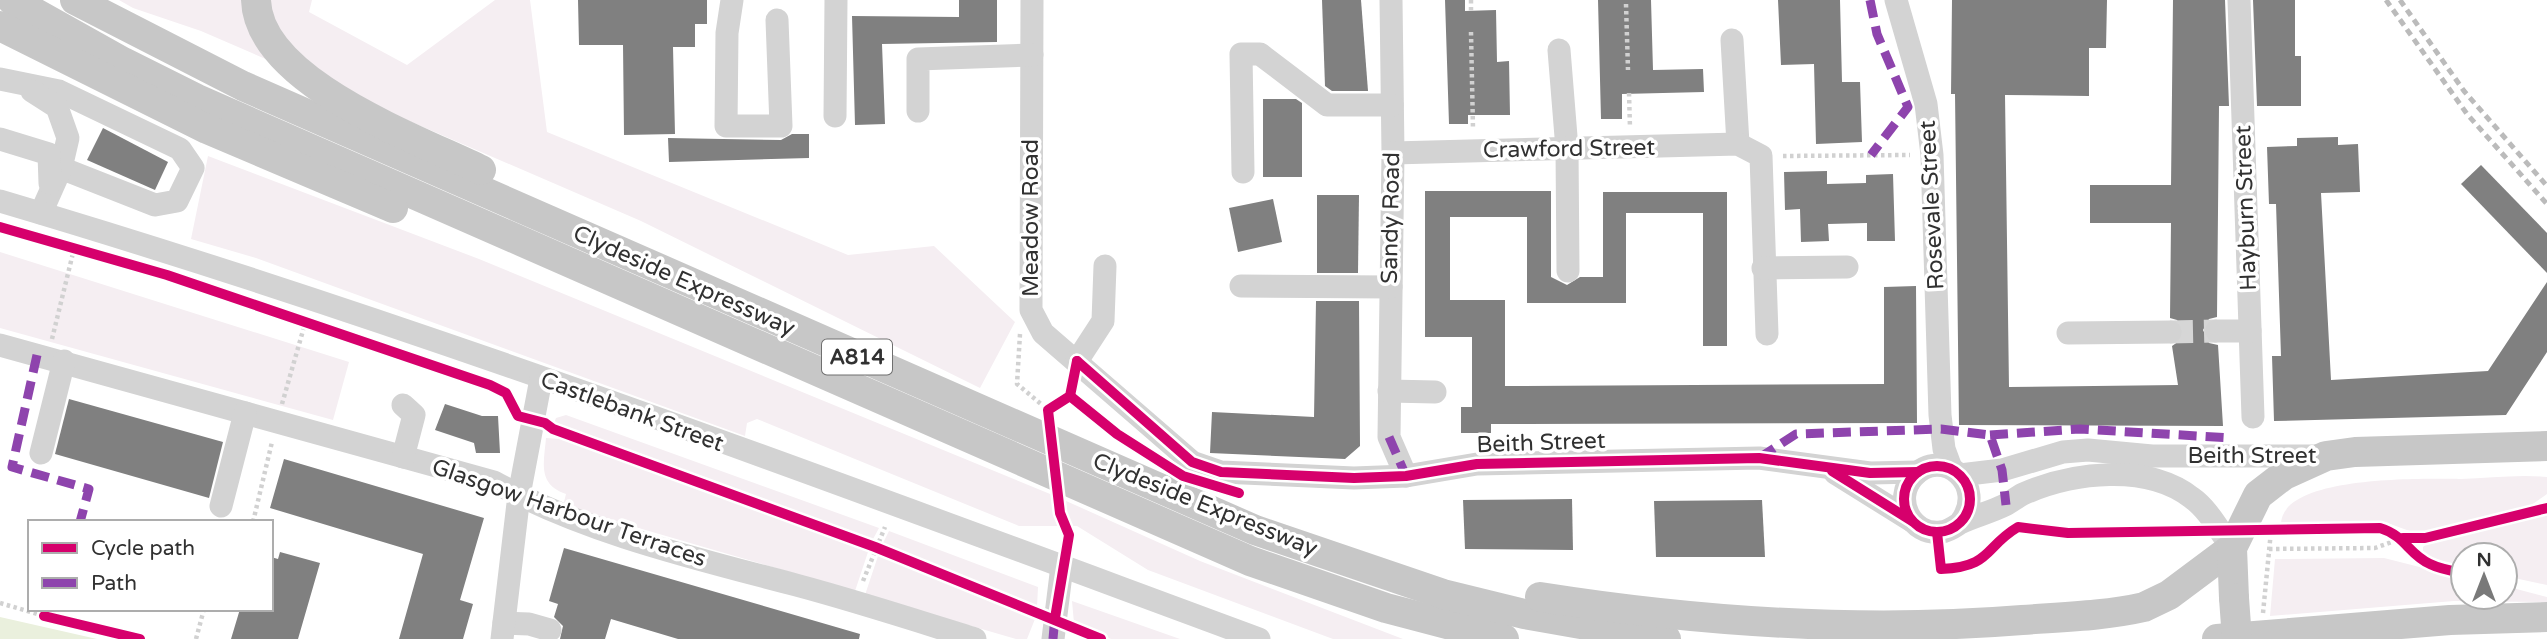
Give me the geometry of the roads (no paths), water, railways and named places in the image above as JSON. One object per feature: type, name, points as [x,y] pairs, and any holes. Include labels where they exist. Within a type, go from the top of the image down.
[{"type":"main road","name":"Clydeside Expressway","points":[[12,0],[197,99],[1281,573],[1386,608],[1504,639]]},
{"type":"main road","name":"Clydeside Expressway","points":[[75,0],[243,86],[1255,530],[1443,594],[1524,614],[1666,639]]},
{"type":"main road","points":[[256,0],[262,27],[271,43],[290,65],[334,96],[523,190],[730,285],[808,335]]},
{"type":"main road","points":[[0,26],[207,129],[559,278],[660,302]]},
{"type":"main road","name":"Beith Street","points":[[2326,456],[2355,452],[2542,448]]},
{"type":"main road","points":[[1370,570],[1599,606],[1715,620],[1833,625],[1961,625],[2144,607],[2175,591],[2232,548],[2258,495],[2284,475],[2326,456]]},
{"type":"main road","points":[[2232,548],[2236,639]]},
{"type":"main road","points":[[1281,573],[1317,600],[1372,622],[1427,639]]},
{"type":"main road","points":[[2217,639],[2450,620],[2547,617]]},
{"type":"street","points":[[732,0],[727,33],[726,126],[781,126],[777,20]]},
{"type":"street","points":[[835,116],[836,0]]},
{"type":"street","name":"Meadow Road","points":[[1032,0],[1031,310],[1043,333],[1192,463],[1221,472],[1261,475]]},
{"type":"street","name":"Sandy Road","points":[[1391,0],[1389,437],[1406,476]]},
{"type":"street","name":"Rosevale Street","points":[[1896,0],[1926,103],[1933,155],[1940,415],[1944,449],[1955,472]]},
{"type":"street","name":"Hayburn Street","points":[[2239,0],[2253,417]]},
{"type":"street","points":[[1732,40],[1763,268],[1767,334]]},
{"type":"street","points":[[1559,50],[1567,149],[1568,271]]},
{"type":"street","points":[[1243,172],[1241,54],[1260,54],[1327,105],[1392,105]]},
{"type":"street","points":[[919,111],[918,59],[1032,55]]},
{"type":"street","points":[[10,81],[59,91],[180,149],[193,168],[177,201],[155,205],[55,177]]},
{"type":"street","points":[[10,81],[57,107],[68,138],[41,213]]},
{"type":"street","points":[[0,139],[49,154],[55,177]]},
{"type":"street","name":"Crawford Street","points":[[1392,153],[1748,149]]},
{"type":"street","name":"Castlebank Street","points":[[0,201],[210,264],[541,379],[1259,639]]},
{"type":"street","points":[[1076,361],[1104,321],[1105,267]]},
{"type":"street","points":[[1763,268],[1847,267]]},
{"type":"street","points":[[1241,286],[1391,288]]},
{"type":"street","points":[[2217,331],[2250,331]]},
{"type":"street","points":[[2068,333],[2170,332]]},
{"type":"street","name":"Glasgow Harbour Terraces","points":[[0,345],[494,482],[552,511],[688,555],[856,601],[975,639]]},
{"type":"street","points":[[41,453],[56,359]]},
{"type":"street","points":[[541,379],[519,495],[503,631],[529,624],[550,630]]},
{"type":"street","points":[[1389,391],[1435,392]]},
{"type":"street","points":[[403,405],[414,415],[403,457]]},
{"type":"street","points":[[221,506],[245,413]]},
{"type":"street","name":"Rosevale Street","points":[[1921,470],[1940,415]]},
{"type":"street","name":"Beith Street","points":[[1261,475],[1354,478],[1406,476],[1477,464],[1761,458],[1888,474],[1940,466],[1955,472],[2002,470],[2063,452],[2088,450],[2152,456],[2326,456]]},
{"type":"street","name":"Beith Street","points":[[1822,466],[1920,528],[1937,532],[1951,529],[2046,486],[2093,476],[2160,481],[2195,499],[2232,548]]},
{"type":"street","points":[[1912,521],[1904,501],[1905,490],[1921,470]]},
{"type":"street","points":[[1955,472],[1970,494],[1970,505],[1960,523]]},
{"type":"street","points":[[1053,639],[1062,566]]},
{"type":"tunnel","points":[[2170,332],[2217,331]]},
{"type":"railway","points":[[2386,0],[2467,114],[2547,204]]},
{"type":"railway","points":[[2400,0],[2464,91],[2547,186]]}]
